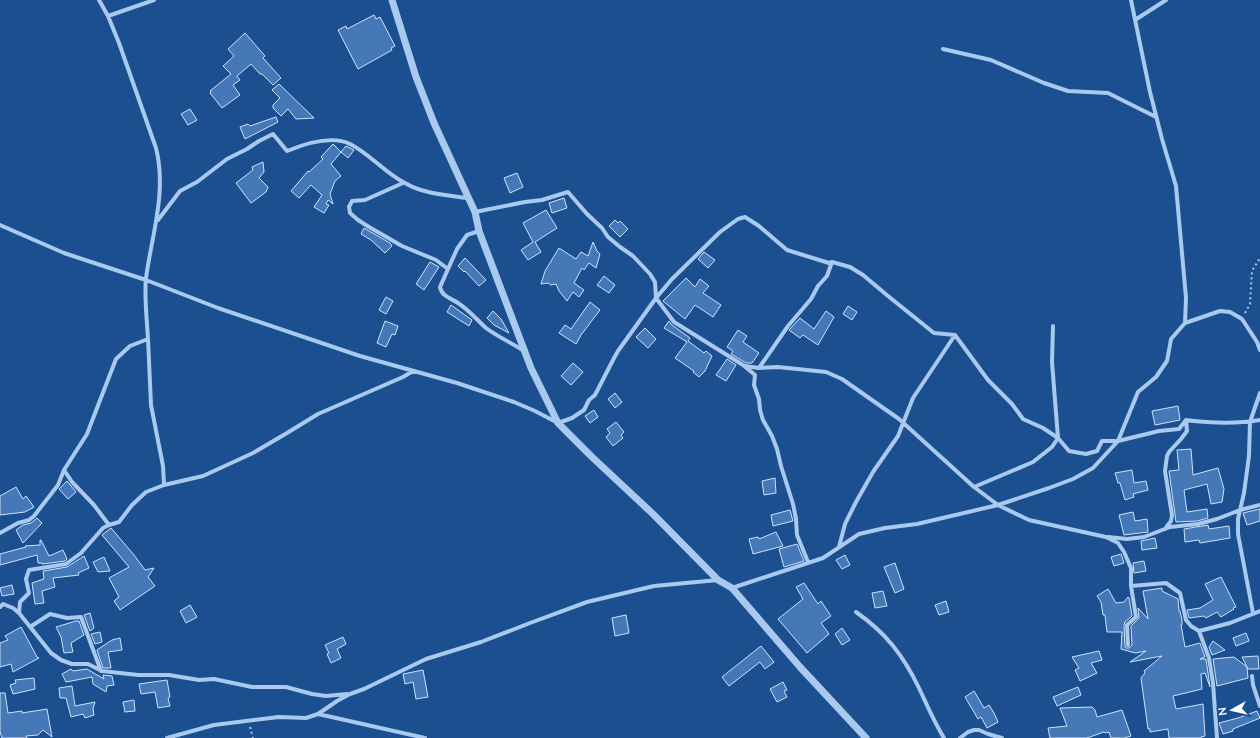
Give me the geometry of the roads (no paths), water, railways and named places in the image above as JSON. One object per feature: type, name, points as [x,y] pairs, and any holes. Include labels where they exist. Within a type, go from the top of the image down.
[{"type":"street","points":[[99,0],[108,16],[119,43],[142,106],[160,164],[160,195],[146,280],[151,405],[163,466],[164,485]]},
{"type":"street","points":[[108,16],[154,0]]},
{"type":"street","points":[[392,0],[416,77],[434,123],[467,198],[475,212],[479,231],[525,352],[545,399],[558,423]]},
{"type":"street","points":[[1131,0],[1156,117],[1176,186],[1186,298],[1185,323]]},
{"type":"street","points":[[1135,20],[1166,0]]},
{"type":"street","points":[[943,49],[991,60],[1044,83],[1068,91],[1108,93],[1156,117]]},
{"type":"street","points":[[156,222],[180,191],[197,182],[227,159],[248,149],[259,141],[273,134],[287,151],[313,142],[330,140],[348,143],[413,188],[433,193],[467,198]]},
{"type":"street","points":[[404,183],[365,200],[352,201],[348,207],[350,213],[358,220],[402,246],[436,260],[448,269]]},
{"type":"street","points":[[475,212],[542,200],[568,192],[587,214],[602,228],[608,237],[634,256],[650,274],[655,282],[656,298],[674,322],[743,365],[755,375],[754,385],[759,399],[760,410],[777,450],[793,504],[797,535],[808,562]]},
{"type":"street","points":[[558,423],[572,418],[584,410],[589,400],[595,395],[613,360],[656,298],[672,279],[720,232],[738,219],[745,217],[759,226],[787,250],[829,264],[832,262],[850,267],[863,275],[934,333],[955,335],[988,380],[1012,404],[1023,419],[1043,428],[1058,438],[1069,451],[1086,454],[1097,450],[1102,441],[1118,441],[1159,431],[1179,429],[1186,420]]},
{"type":"street","points":[[0,225],[64,252],[146,280],[218,308],[330,347],[514,402],[535,410],[558,423],[679,540],[718,580],[732,588],[800,667],[866,738]]},
{"type":"street","points":[[479,231],[467,234],[456,249],[440,287],[441,290],[448,298],[458,302],[488,329],[525,352]]},
{"type":"street","points":[[759,368],[788,326],[811,299],[818,286],[827,276],[832,262]]},
{"type":"street","points":[[732,588],[823,558],[859,534],[885,528],[917,524],[998,506],[1073,479],[1094,468],[1118,441],[1138,392],[1156,377],[1167,360],[1171,339],[1185,323],[1220,311],[1230,312],[1242,319],[1257,342],[1260,350]]},
{"type":"street","points":[[974,487],[1033,462],[1052,447],[1058,438],[1052,362],[1053,326]]},
{"type":"street","points":[[839,547],[845,524],[853,507],[873,472],[898,436],[913,398],[955,335]]},
{"type":"street","points":[[0,533],[18,523],[29,520],[34,516],[58,485],[64,470],[88,434],[116,359],[130,346],[148,339]]},
{"type":"street","points":[[743,365],[759,368],[826,372],[842,379],[885,408],[974,487],[998,506],[1028,520],[1106,537],[1127,539],[1144,537],[1170,527],[1198,524],[1260,505]]},
{"type":"street","points":[[19,613],[20,602],[29,593],[26,580],[29,570],[66,564],[72,558],[81,553],[109,524],[119,522],[132,505],[146,492],[164,485],[203,476],[253,453],[318,414],[403,377],[413,371]]},
{"type":"street","points":[[1253,613],[1238,534],[1238,519],[1244,494],[1249,456],[1250,422],[1260,393]]},
{"type":"street","points":[[1186,420],[1210,423],[1250,422],[1260,420]]},
{"type":"street","points":[[1164,529],[1171,521],[1172,515],[1165,471],[1167,456],[1168,452],[1181,439],[1187,430],[1186,420]]},
{"type":"street","points":[[64,470],[72,482],[94,505],[109,524]]},
{"type":"street","points":[[1106,537],[1118,543],[1131,568],[1131,586],[1136,617],[1127,625],[1128,645]]},
{"type":"street","points":[[167,738],[214,725],[279,717],[306,718],[318,714],[350,694],[364,689],[426,659],[481,642],[587,602],[654,586],[718,580]]},
{"type":"street","points":[[1131,586],[1166,583],[1180,592],[1183,600],[1186,620],[1191,626],[1199,631],[1205,646],[1213,677],[1217,738]]},
{"type":"street","points":[[0,607],[3,604],[13,608],[19,613],[51,653],[61,660],[72,664],[88,664],[102,671],[138,676],[169,675],[199,680],[214,679],[252,686],[286,687],[326,696],[350,694]]},
{"type":"street","points":[[1199,631],[1230,623],[1260,610]]},
{"type":"street","points":[[856,612],[872,624],[891,642],[918,687],[944,738]]},
{"type":"street","points":[[30,627],[50,614],[67,618],[81,617],[102,671]]},
{"type":"street","points":[[1252,676],[1253,685],[1260,706]]},
{"type":"street","points":[[318,714],[424,738]]},
{"type":"street","points":[[960,738],[971,730],[974,730],[1002,738]]}]
